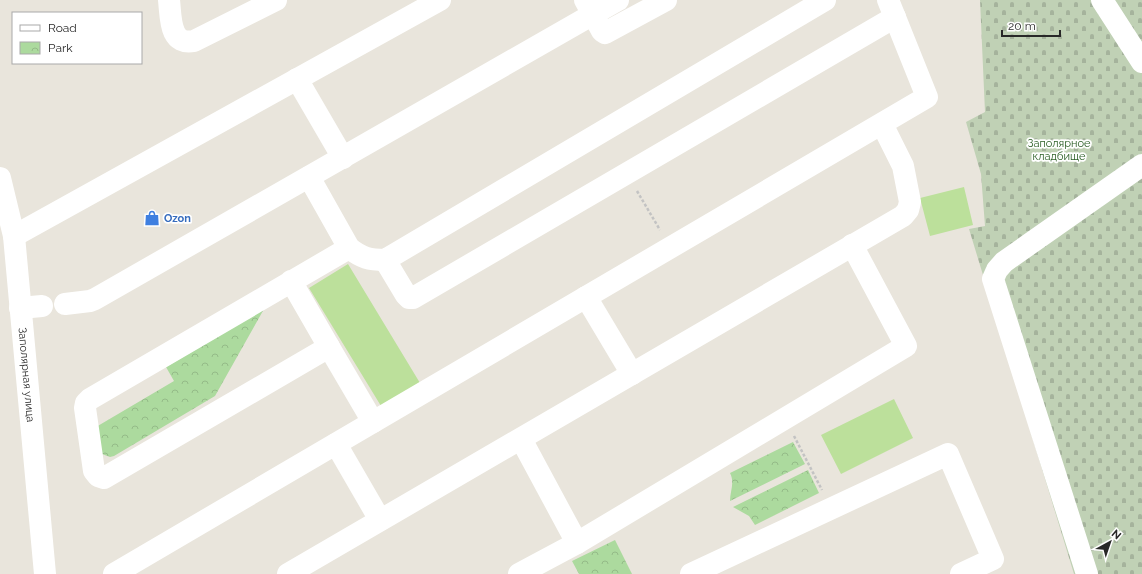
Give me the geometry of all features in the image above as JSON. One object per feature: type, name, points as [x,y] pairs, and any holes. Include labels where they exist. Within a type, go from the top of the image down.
[{"type":"street","points":[[169,0],[172,28],[180,40],[188,42],[194,41],[276,0]]},
{"type":"street","points":[[14,236],[440,0]]},
{"type":"street","points":[[65,304],[93,301],[343,158],[589,7],[618,0]]},
{"type":"street","points":[[589,7],[602,32],[608,33],[666,0]]},
{"type":"street","points":[[309,177],[349,248],[359,256],[372,260],[385,260],[825,0]]},
{"type":"street","points":[[1102,0],[1142,62]]},
{"type":"street","points":[[114,574],[927,97],[892,9],[627,173],[413,298],[409,298],[406,295],[385,260]]},
{"type":"street","points":[[297,79],[343,158]]},
{"type":"street","points":[[288,574],[903,216],[908,210],[910,202],[903,166],[882,124]]},
{"type":"street","points":[[1087,574],[994,279],[997,270],[1004,262],[1142,165]]},
{"type":"street","name":"Заполярная улица","points":[[0,178],[14,236],[45,574]]},
{"type":"street","points":[[519,574],[577,542],[906,346],[852,245]]},
{"type":"street","points":[[330,347],[104,478],[98,476],[94,472],[85,408],[86,403],[90,399],[349,248]]},
{"type":"street","points":[[292,281],[373,422]]},
{"type":"street","points":[[586,297],[632,374]]},
{"type":"street","points":[[20,308],[42,306]]},
{"type":"street","points":[[521,439],[577,542]]},
{"type":"street","points":[[336,444],[380,520]]},
{"type":"street","points":[[691,574],[948,454],[994,559],[961,574]]},
{"type":"path","points":[[627,173],[670,248]]},
{"type":"path","points":[[786,418],[831,509]]},
{"type":"green space","name":"Заполярное кладбище","points":[[980,0],[1142,0],[1142,574],[1074,574],[969,229],[985,226],[981,174],[966,122],[985,112]]},
{"type":"green space","points":[[964,187],[973,225],[930,236],[920,198]]},
{"type":"green space","points":[[348,264],[420,383],[381,406],[309,288]]},
{"type":"green space","points":[[264,309],[215,396],[114,456],[110,457],[102,454],[96,427],[174,381],[166,367]]},
{"type":"green space","points":[[894,399],[913,438],[841,474],[821,435]]},
{"type":"green space","points":[[793,442],[805,464],[730,501],[732,484],[730,473]]},
{"type":"green space","points":[[808,470],[819,493],[755,525],[749,516],[733,507]]},
{"type":"green space","points":[[615,540],[632,574],[579,574],[572,561]]},
{"type":"place","name":"Ozon","points":[[152,218]]}]
